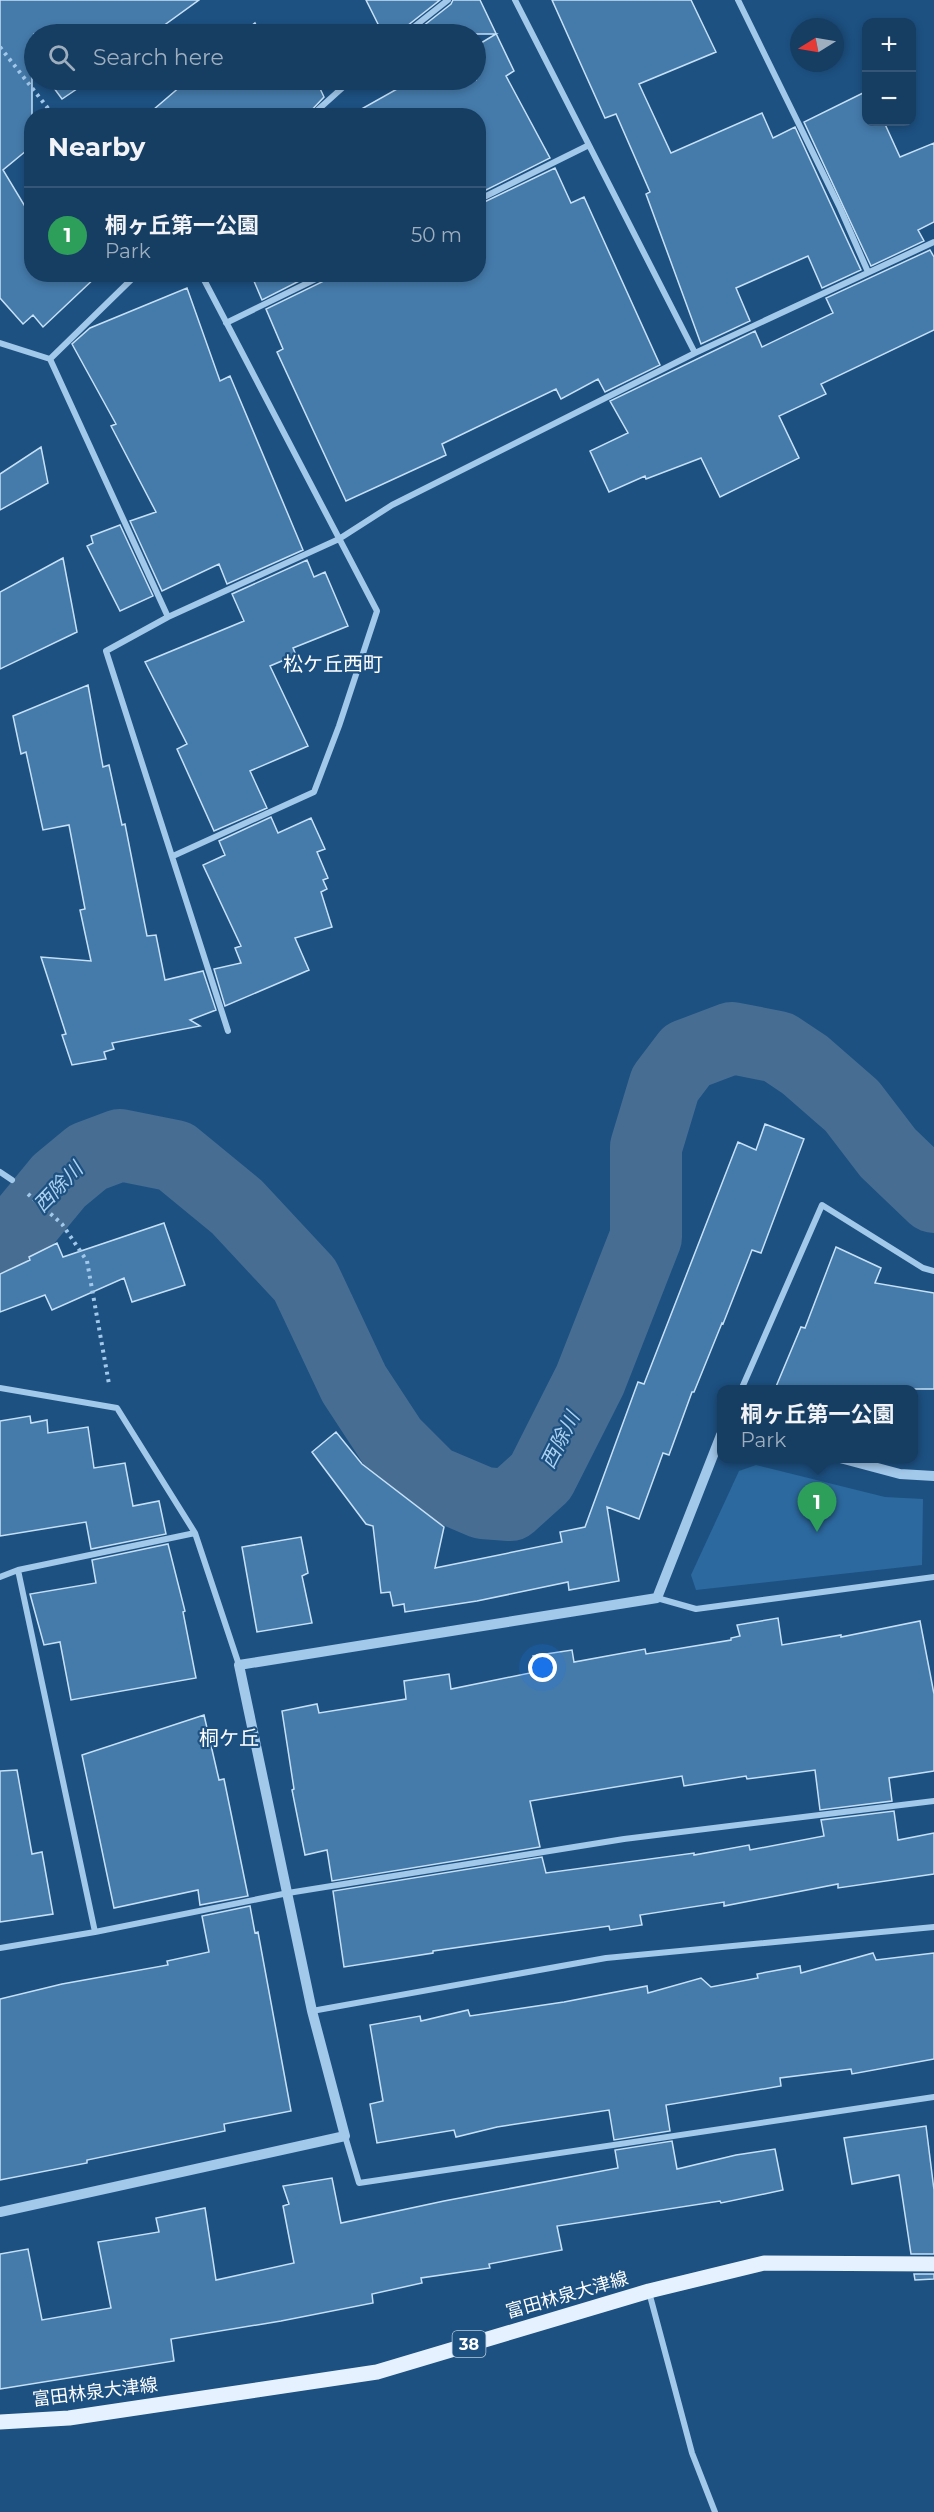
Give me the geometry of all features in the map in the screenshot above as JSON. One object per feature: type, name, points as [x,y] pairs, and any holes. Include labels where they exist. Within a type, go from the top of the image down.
[{"type":"main road","name":"富田林泉大津線","points":[[0,2422],[69,2418],[377,2372],[649,2291],[764,2263],[934,2264]]},
{"type":"street","points":[[418,24],[448,0]]},
{"type":"street","points":[[515,0],[695,353]]},
{"type":"street","points":[[738,0],[840,208],[868,272]]},
{"type":"street","points":[[320,108],[340,90]]},
{"type":"street","points":[[486,196],[590,145]]},
{"type":"street","points":[[228,1031],[106,651],[168,617],[339,539],[392,505],[695,353],[934,242]]},
{"type":"street","points":[[50,359],[129,282]]},
{"type":"street","points":[[173,856],[314,792],[339,726],[377,611],[205,282]]},
{"type":"street","points":[[226,323],[310,282]]},
{"type":"street","points":[[0,343],[50,359],[168,617]]},
{"type":"street","points":[[0,1172],[12,1180]]},
{"type":"street","points":[[743,1385],[822,1205],[923,1268],[934,1271]]},
{"type":"street","points":[[0,1388],[117,1408],[195,1533],[239,1665],[312,2011],[359,2182],[934,2097]]},
{"type":"street","points":[[657,1598],[717,1445]]},
{"type":"street","points":[[859,1463],[900,1474],[934,1476]]},
{"type":"street","points":[[0,1577],[18,1570],[195,1533]]},
{"type":"street","points":[[18,1570],[95,1932]]},
{"type":"street","points":[[239,1665],[657,1598],[696,1609],[934,1577]]},
{"type":"street","points":[[0,1948],[95,1932],[288,1893],[624,1839],[934,1801]]},
{"type":"street","points":[[312,2011],[606,1958],[934,1927]]},
{"type":"street","points":[[0,2212],[345,2136]]},
{"type":"street","points":[[649,2291],[693,2453],[715,2512]]},
{"type":"path","points":[[0,47],[24,78]]},
{"type":"path","points":[[34,90],[48,108]]},
{"type":"path","points":[[12,1180],[62,1224],[87,1261],[108,1381],[117,1408]]},
{"type":"shaded area","points":[[756,1465],[885,1497],[923,1499],[922,1565],[696,1590],[691,1575],[739,1471]]},
{"type":"building","points":[[0,0],[199,0],[166,24],[24,24],[24,90],[32,90],[32,108],[24,108],[24,153],[3,170],[24,205],[24,282],[91,282],[43,327],[33,315],[23,324],[0,298]]},
{"type":"building","points":[[366,0],[440,0],[410,24],[378,24]]},
{"type":"building","points":[[453,0],[480,0],[514,71],[506,76],[550,158],[486,190],[486,108],[363,108],[395,90],[486,90],[486,40],[496,34],[486,34],[486,24],[426,24]]},
{"type":"building","points":[[552,0],[691,0],[716,52],[639,84],[671,153],[762,113],[773,138],[795,127],[861,270],[822,288],[808,256],[736,288],[750,321],[701,344],[646,194],[650,192],[616,114],[605,118]]},
{"type":"building","points":[[55,90],[75,90],[62,99]]},
{"type":"building","points":[[176,90],[321,90],[324,97],[314,108],[155,108]]},
{"type":"building","points":[[862,93],[862,126],[886,126],[900,157],[934,143],[934,222],[918,230],[924,241],[871,266],[804,122]]},
{"type":"building","points":[[555,168],[571,203],[584,197],[660,365],[605,392],[598,379],[561,399],[556,389],[442,444],[446,455],[346,501],[277,352],[283,349],[266,309],[322,282],[486,282],[486,201]]},
{"type":"building","points":[[930,250],[934,257],[934,330],[821,384],[826,394],[779,416],[799,458],[720,497],[701,458],[646,479],[645,476],[609,492],[590,451],[628,433],[610,401],[755,331],[762,347],[833,313],[826,298]]},
{"type":"building","points":[[254,282],[297,282],[262,300]]},
{"type":"building","points":[[187,288],[220,381],[230,376],[303,550],[227,584],[219,564],[162,591],[130,521],[156,512],[111,426],[116,424],[72,344],[90,328]]},
{"type":"building","points":[[41,447],[48,483],[0,510],[0,474]]},
{"type":"building","points":[[120,525],[153,596],[120,611],[87,546],[93,543],[91,536]]},
{"type":"building","points":[[63,558],[77,632],[0,669],[0,592]]},
{"type":"building","points":[[307,560],[314,577],[325,572],[348,626],[293,648],[296,655],[270,666],[308,746],[250,771],[267,808],[214,831],[177,749],[187,744],[145,662],[244,621],[232,594]]},
{"type":"building","points":[[88,685],[103,767],[109,765],[122,825],[125,824],[147,936],[156,935],[165,980],[203,971],[216,1010],[190,1020],[200,1026],[112,1043],[114,1049],[104,1052],[106,1059],[72,1065],[62,1035],[66,1034],[41,957],[91,961],[80,910],[85,909],[69,825],[43,830],[26,752],[21,754],[13,716]]},
{"type":"building","points":[[271,817],[278,833],[311,818],[325,849],[317,852],[328,878],[323,880],[327,889],[321,892],[332,927],[295,938],[309,970],[225,1006],[214,969],[241,963],[235,948],[241,946],[203,865],[225,855],[219,841]]},
{"type":"building","points":[[765,1124],[804,1139],[761,1253],[752,1250],[723,1324],[694,1392],[692,1392],[669,1455],[663,1453],[639,1519],[607,1507],[619,1581],[569,1590],[568,1582],[477,1601],[405,1612],[404,1604],[393,1606],[390,1592],[381,1593],[373,1526],[366,1524],[312,1452],[336,1432],[362,1464],[444,1527],[435,1568],[562,1542],[560,1532],[585,1527],[638,1382],[644,1384],[738,1142],[756,1150]]},
{"type":"building","points":[[164,1223],[185,1285],[132,1302],[124,1278],[52,1310],[45,1295],[0,1312],[0,1274],[30,1260],[29,1257],[57,1243],[63,1257]]},
{"type":"building","points":[[836,1247],[881,1268],[875,1283],[934,1293],[934,1389],[918,1389],[918,1385],[777,1385],[801,1327],[805,1328]]},
{"type":"building","points":[[30,1416],[31,1423],[47,1420],[48,1433],[88,1427],[94,1468],[125,1463],[133,1506],[159,1501],[166,1534],[91,1549],[86,1522],[0,1536],[0,1421]]},
{"type":"building","points":[[301,1537],[308,1573],[302,1576],[312,1623],[257,1632],[242,1547]]},
{"type":"building","points":[[168,1544],[185,1611],[183,1612],[196,1678],[71,1700],[60,1642],[44,1645],[30,1594],[96,1583],[92,1560]]},
{"type":"building","points":[[778,1618],[782,1645],[841,1635],[841,1637],[920,1621],[934,1694],[934,1771],[889,1778],[892,1801],[820,1810],[815,1770],[747,1779],[746,1776],[684,1786],[682,1776],[530,1801],[540,1847],[332,1881],[327,1850],[305,1855],[292,1790],[294,1789],[282,1711],[317,1704],[319,1713],[406,1699],[404,1681],[449,1674],[451,1689],[535,1672],[533,1656],[572,1650],[574,1662],[645,1649],[646,1654],[731,1640],[731,1638],[740,1636],[737,1625]]},
{"type":"building","points":[[204,1715],[219,1780],[224,1779],[248,1896],[200,1905],[198,1890],[114,1908],[82,1755]]},
{"type":"building","points":[[17,1770],[32,1854],[42,1852],[53,1914],[0,1922],[0,1771]]},
{"type":"building","points":[[894,1811],[898,1840],[934,1833],[934,1874],[838,1888],[838,1884],[724,1906],[724,1902],[640,1915],[642,1925],[610,1930],[609,1926],[433,1951],[433,1953],[344,1967],[333,1891],[542,1857],[546,1873],[694,1853],[694,1855],[749,1845],[750,1850],[824,1836],[821,1820]]},
{"type":"building","points":[[250,1906],[255,1933],[258,1932],[291,2111],[224,2124],[225,2131],[87,2160],[87,2163],[0,2180],[0,1999],[62,1984],[168,1965],[167,1961],[209,1952],[202,1916]]},
{"type":"building","points":[[873,1953],[876,1960],[934,1953],[934,2059],[852,2074],[851,2069],[780,2078],[781,2086],[666,2105],[670,2131],[614,2140],[609,2110],[497,2127],[456,2137],[454,2130],[377,2143],[370,2104],[383,2101],[370,2025],[420,2016],[421,2021],[468,2010],[470,2016],[564,2002],[647,1986],[648,1993],[701,1978],[711,1987],[758,1978],[757,1974],[800,1966],[801,1973]]},
{"type":"building","points":[[926,2126],[934,2190],[934,2254],[911,2254],[899,2175],[852,2184],[844,2138]]},
{"type":"building","points":[[672,2141],[677,2169],[736,2155],[775,2149],[783,2190],[721,2203],[720,2201],[557,2226],[562,2250],[489,2264],[490,2268],[421,2278],[422,2283],[372,2294],[373,2303],[171,2339],[174,2361],[0,2389],[0,2254],[28,2249],[42,2320],[111,2308],[98,2242],[159,2232],[156,2218],[205,2208],[216,2280],[294,2263],[283,2206],[289,2204],[283,2186],[332,2178],[341,2223],[618,2168],[615,2150]]},
{"type":"building","points":[[914,2274],[934,2274],[934,2279],[915,2280]]},
{"type":"waterway","name":"西除川","points":[[0,1237],[21,1227],[59,1181],[88,1157],[120,1145],[175,1156],[237,1207],[305,1280],[354,1384],[392,1442],[431,1481],[483,1503],[510,1505],[541,1477],[590,1380],[646,1237],[646,1147],[665,1084],[687,1055],[732,1038],[778,1047],[805,1065],[852,1106],[888,1153],[934,1197]]},
{"type":"place","name":"桐ヶ丘第一公園","points":[[817,1532]]},
{"type":"district","name":"松ケ丘西町","points":[[333,664]]},
{"type":"district","name":"桐ケ丘","points":[[229,1738]]}]
